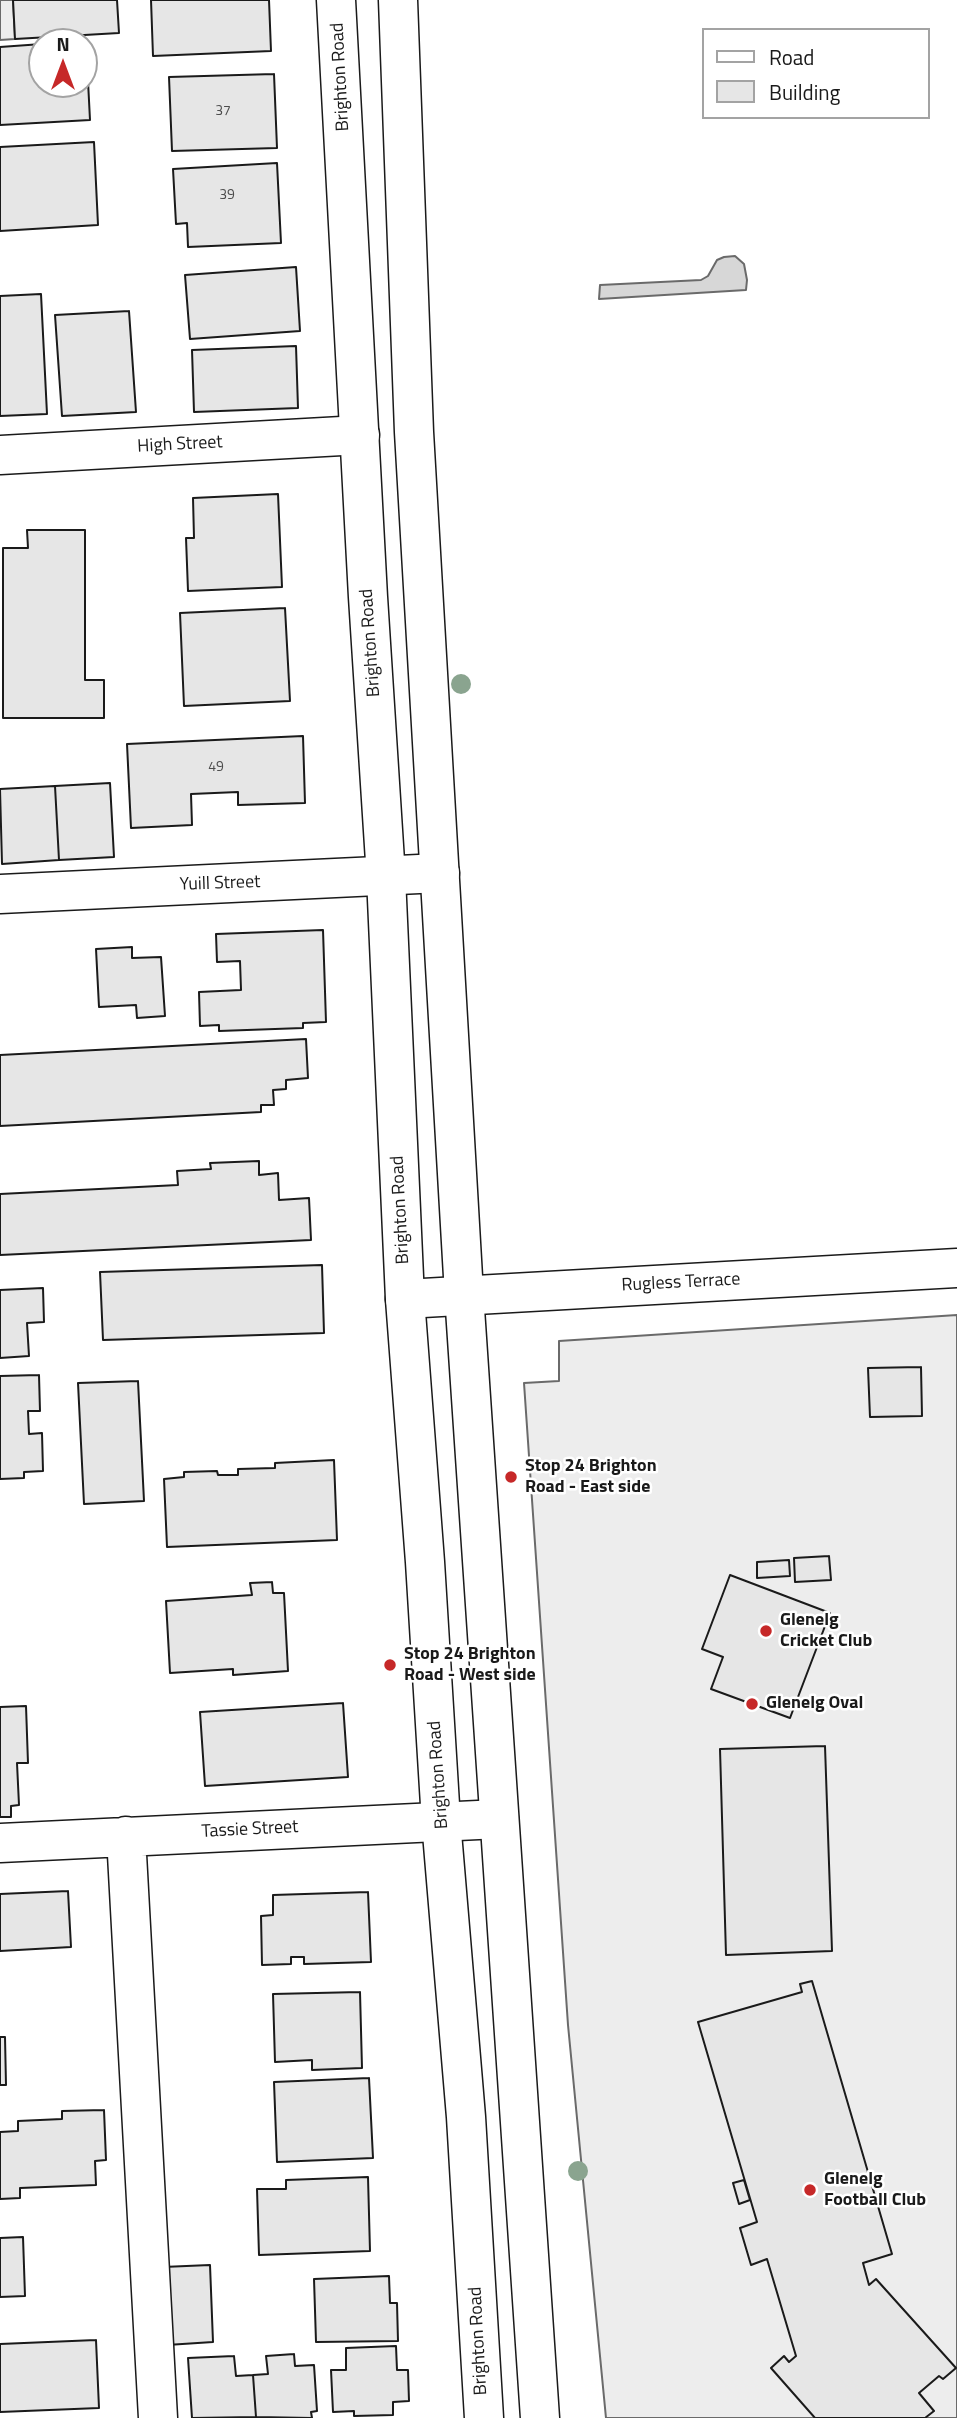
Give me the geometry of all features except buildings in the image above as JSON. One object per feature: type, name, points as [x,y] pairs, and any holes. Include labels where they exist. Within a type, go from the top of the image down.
[{"type":"main road","name":"Brighton Road","points":[[336,0],[386,877],[405,1299],[441,1821],[466,2117],[484,2418]]},
{"type":"main road","points":[[398,0],[414,432],[464,1294],[540,2418]]},
{"type":"main road","name":"High Street","points":[[0,455],[360,435]]},
{"type":"main road","name":"Yuill Street","points":[[0,894],[440,873]]},
{"type":"main road","name":"Rugless Terrace","points":[[405,1299],[957,1268]]},
{"type":"main road","name":"Tassie Street","points":[[0,1843],[499,1819]]},
{"type":"main road","points":[[127,1836],[158,2418]]},
{"type":"main road","points":[[456,1993],[469,2008],[484,2015],[497,2014],[510,2006],[511,1986]]},
{"type":"main road","points":[[466,2117],[477,2090],[506,2086],[519,2102]]},
{"type":"shaded area","points":[[0,0],[13,0],[15,39],[0,40]]},
{"type":"shaded area","points":[[735,256],[744,264],[746,290],[599,299],[600,285],[701,280],[708,276],[717,260]]},
{"type":"shaded area","name":"Glenelg Oval","points":[[957,1315],[957,2418],[606,2418],[568,2025],[524,1383],[559,1381],[559,1341]]},
{"type":"place","name":"Stop 24 Brighton Road - East side","points":[[511,1477]]},
{"type":"place","name":"Glenelg Cricket Club","points":[[766,1631]]},
{"type":"place","name":"Stop 24 Brighton Road - West side","points":[[390,1665]]},
{"type":"place","name":"Glenelg Oval","points":[[752,1704]]},
{"type":"place","name":"Glenelg Football Club","points":[[810,2190]]}]
